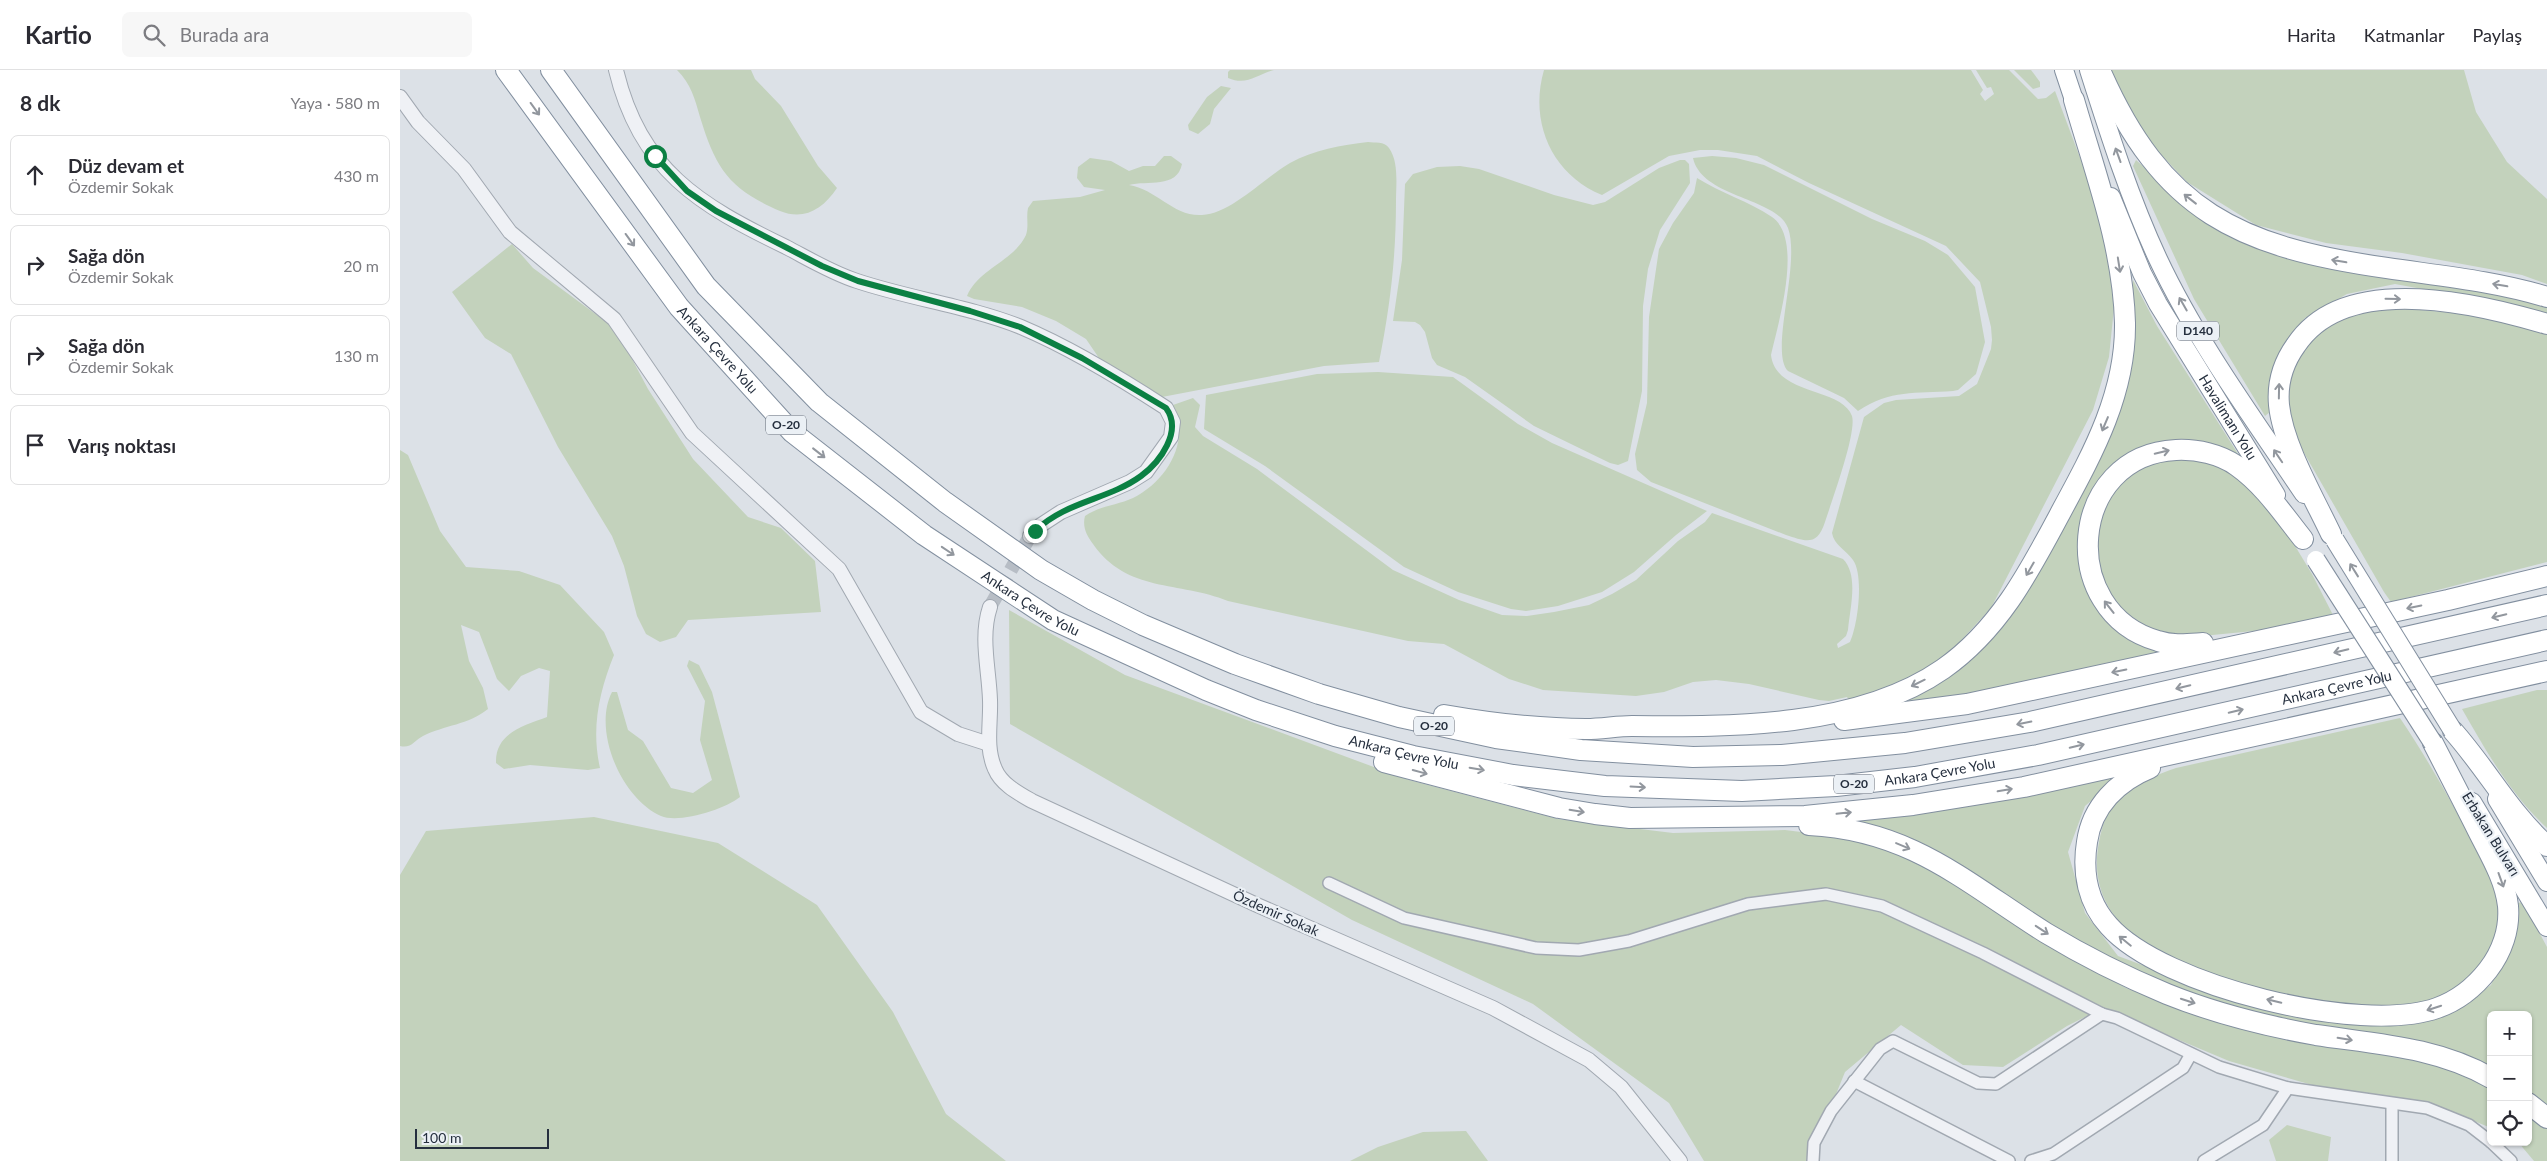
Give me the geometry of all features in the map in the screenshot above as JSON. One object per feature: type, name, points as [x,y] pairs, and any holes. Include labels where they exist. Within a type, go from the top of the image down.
[{"type":"highway","name":"Ankara Çevre Yolu","points":[[506,70],[680,307],[792,432],[924,535],[1052,620],[1256,710],[1370,746],[1513,775],[1605,786],[1701,791],[1836,786],[1915,777],[2038,755],[2547,640]]},
{"type":"highway","name":"O-20","points":[[551,70],[706,286],[819,402],[945,502],[1042,570],[1093,600],[1144,625],[1235,664],[1318,694],[1430,725],[1581,750],[1638,755],[1721,756],[1852,749],[1961,735],[2088,710],[2547,605]]},
{"type":"highway","name":"Havalimanı Yolu","points":[[2064,70],[2125,236],[2158,304],[2316,560],[2433,743]]},
{"type":"highway","name":"Havalimanı Yolu","points":[[2089,70],[2132,193],[2162,266],[2236,393],[2333,537],[2453,731]]},
{"type":"highway","points":[[2100,70],[2125,122],[2154,164],[2188,198],[2240,231],[2329,259],[2504,286],[2547,297]]},
{"type":"highway","points":[[1723,725],[1810,717],[1840,711],[1879,700],[1927,678],[1956,659],[1992,626],[2013,598],[2040,553],[2110,412],[2119,381],[2124,345],[2124,304],[2116,249],[2074,100]]},
{"type":"highway","points":[[2333,537],[2287,438],[2279,405],[2280,377],[2292,350],[2306,332],[2325,316],[2341,308],[2357,303],[2385,299],[2418,300],[2469,306],[2547,324]]},
{"type":"highway","points":[[2303,539],[2262,489],[2236,466],[2212,454],[2177,450],[2143,458],[2124,469],[2111,481],[2099,498],[2092,516],[2087,552],[2093,581],[2107,606],[2130,628],[2160,642],[2172,644],[2205,643],[2336,624]]},
{"type":"highway","points":[[1144,625],[1366,698],[1461,718],[1586,729],[1816,722],[1930,710],[2448,600],[2547,574]]},
{"type":"highway","points":[[1052,620],[1127,663],[1271,727],[1474,787],[1559,808],[1630,818],[1700,823],[1814,825],[1874,835],[1937,861],[2046,933],[2097,961],[2168,994],[2222,1013],[2279,1028],[2437,1055],[2466,1065],[2487,1076]]},
{"type":"highway","points":[[1630,818],[1805,816],[1913,805],[2024,787],[2547,671]]},
{"type":"highway","points":[[2366,711],[2547,679]]},
{"type":"highway","points":[[2453,731],[2472,752],[2524,822],[2547,846]]},
{"type":"highway","name":"Erbakan Bulvarı","points":[[2453,731],[2547,882]]},
{"type":"highway","points":[[2252,737],[2150,768],[2123,782],[2113,791],[2098,812],[2088,835],[2085,872],[2094,902],[2108,926],[2130,945],[2184,973],[2245,994],[2296,1006],[2335,1014],[2381,1016],[2423,1012],[2456,1000],[2473,987],[2490,968],[2501,947],[2507,926],[2508,904],[2503,884],[2433,743]]},
{"type":"highway","name":"Erbakan Bulvarı","points":[[2433,743],[2493,834],[2547,927]]},
{"type":"highway","points":[[2532,1106],[2547,1118]]},
{"type":"street","points":[[616,70],[629,114],[644,142],[678,182],[716,211],[842,275],[1020,327],[1082,358],[1166,408],[1173,422],[1171,437],[1146,472],[1130,482],[1061,512],[1041,525],[1030,536]]},
{"type":"street","points":[[400,97],[418,122],[464,169],[510,232],[614,319],[692,433],[838,569],[922,712],[958,734],[989,744]]},
{"type":"street","name":"Özdemir Sokak","points":[[990,607],[985,636],[990,700],[990,754],[995,771],[1010,788],[1032,801],[1257,905],[1493,1008],[1589,1060],[1621,1087],[1680,1161]]},
{"type":"street","points":[[1329,883],[1404,918],[1536,948],[1579,950],[1629,941],[1748,904],[1826,894],[1882,906],[1983,953],[2102,1014],[2117,1018],[2220,1067],[2288,1088],[2427,1108],[2469,1125],[2487,1139]]},
{"type":"street","points":[[1814,1161],[1814,1143],[1831,1111],[1880,1049],[1894,1041],[1978,1083],[1996,1084],[2102,1014]]},
{"type":"street","points":[[2031,1161],[2053,1154],[2183,1068],[2191,1054]]},
{"type":"street","points":[[1854,1081],[2009,1161]]},
{"type":"street","points":[[2204,1161],[2264,1125],[2288,1088]]},
{"type":"street","points":[[2392,1104],[2392,1161]]},
{"type":"street","points":[[2495,1146],[2512,1161]]},
{"type":"green space","points":[[677,70],[751,70],[755,79],[781,106],[818,166],[837,188],[832,195],[826,202],[812,211],[797,215],[780,211],[763,203],[736,185],[719,164],[712,151],[692,92]]},
{"type":"green space","points":[[1230,70],[1274,70],[1241,81],[1228,78]]},
{"type":"green space","points":[[1544,70],[1971,70],[1983,90],[1980,94],[1985,101],[1994,94],[1991,87],[1987,88],[1976,70],[2009,70],[2038,99],[2046,98],[2055,91],[2085,171],[2104,234],[2116,288],[2109,357],[2093,410],[1991,608],[1956,646],[1934,664],[1912,678],[1851,704],[1847,697],[1829,701],[1819,700],[1749,684],[1716,680],[1693,682],[1664,692],[1636,696],[1543,690],[1509,679],[1444,644],[1408,641],[1228,601],[1138,578],[1122,571],[1107,560],[1089,538],[1085,528],[1085,516],[1096,510],[1133,498],[1145,491],[1165,471],[1177,446],[1179,432],[1178,419],[1173,405],[1193,398],[1200,405],[1195,427],[1203,436],[1257,469],[1393,570],[1459,600],[1502,615],[1527,616],[1589,605],[1636,580],[1678,541],[1705,522],[1712,513],[1843,559],[1851,574],[1852,592],[1848,630],[1846,636],[1837,644],[1838,648],[1850,642],[1859,600],[1858,577],[1853,560],[1838,544],[1832,533],[1864,417],[1884,403],[1896,400],[1959,396],[1977,384],[1991,349],[1992,340],[1991,327],[1980,282],[1946,246],[1809,183],[1757,156],[1718,150],[1700,150],[1669,156],[1602,195],[1584,186],[1569,174],[1557,160],[1548,144],[1542,126],[1540,108],[1540,89]]},
{"type":"green space","points":[[2014,70],[2031,70],[2040,82],[2040,87],[2033,89]]},
{"type":"green space","points":[[2107,70],[2464,70],[2476,112],[2507,162],[2547,199],[2547,284],[2522,275],[2402,253],[2326,243],[2256,225],[2187,182],[2130,122]]},
{"type":"green space","points":[[1221,86],[1231,88],[1214,109],[1210,124],[1198,134],[1189,130],[1188,125],[1207,97]]},
{"type":"green space","points":[[1368,142],[1382,143],[1389,148],[1394,160],[1396,174],[1394,262],[1379,362],[1324,366],[1162,397],[1101,361],[1086,339],[1056,321],[1022,307],[974,299],[967,296],[979,279],[1005,259],[1020,244],[1027,232],[1028,208],[1033,201],[1080,197],[1105,190],[1084,187],[1077,178],[1078,167],[1090,158],[1111,161],[1129,171],[1143,166],[1155,166],[1164,156],[1171,156],[1182,164],[1179,172],[1174,177],[1160,182],[1129,185],[1148,192],[1183,212],[1202,215],[1224,209],[1236,202],[1299,158],[1328,149]]},
{"type":"green space","points":[[1712,156],[1736,158],[1764,165],[1872,219],[1925,241],[1948,255],[1975,287],[1985,342],[1976,374],[1958,390],[1893,396],[1881,399],[1858,411],[1844,398],[1788,371],[1783,361],[1782,346],[1791,263],[1791,244],[1788,228],[1781,218],[1769,210],[1724,190],[1699,171],[1693,158]]},
{"type":"green space","points":[[1685,160],[1689,164],[1690,183],[1660,230],[1648,269],[1643,306],[1642,391],[1628,461],[1618,465],[1610,463],[1534,426],[1465,377],[1437,365],[1432,358],[1425,332],[1420,325],[1415,322],[1393,321],[1402,260],[1405,184],[1413,174],[1437,167],[1460,166],[1479,169],[1554,195],[1593,205],[1605,202],[1659,168]]},
{"type":"green space","points":[[2136,160],[2204,220],[2258,248],[2339,270],[2496,291],[2547,307],[2547,317],[2488,301],[2395,284],[2347,294],[2305,318],[2281,349],[2272,383],[2275,408],[2265,416],[2194,299],[2133,166]]},
{"type":"green space","points":[[1697,178],[1763,211],[1772,217],[1781,228],[1786,243],[1788,262],[1783,304],[1771,355],[1776,368],[1784,378],[1796,385],[1836,400],[1846,407],[1852,416],[1851,437],[1837,485],[1822,530],[1814,539],[1805,540],[1786,535],[1651,482],[1637,470],[1635,454],[1647,403],[1649,317],[1659,249],[1673,223],[1694,193]]},
{"type":"green space","points":[[512,244],[533,268],[616,329],[648,389],[693,459],[748,517],[781,528],[815,561],[821,612],[688,620],[676,637],[660,642],[646,634],[637,616],[624,566],[612,536],[558,447],[511,354],[485,338],[452,292]]},
{"type":"green space","points":[[2133,280],[2157,326],[2247,468],[2203,445],[2120,465],[2079,539],[2083,575],[2175,656],[1911,708],[1908,698],[1954,674],[2000,630],[2028,591],[2054,546],[2124,389]]},
{"type":"green space","points":[[2374,307],[2483,317],[2547,332],[2547,562],[2391,602],[2384,592],[2292,432],[2286,393],[2299,352],[2325,325]]},
{"type":"green space","points":[[1378,372],[1453,377],[1518,424],[1552,443],[1707,511],[1634,572],[1602,592],[1558,606],[1526,611],[1511,609],[1458,592],[1404,567],[1265,466],[1204,429],[1206,395],[1317,374]]},
{"type":"green space","points":[[400,450],[408,455],[440,531],[466,567],[519,571],[560,585],[604,632],[614,655],[604,683],[598,711],[596,739],[600,768],[588,770],[530,765],[504,769],[496,763],[500,744],[505,738],[520,728],[547,717],[550,671],[539,668],[521,676],[509,691],[497,679],[479,632],[461,625],[469,661],[483,688],[488,709],[464,722],[431,732],[410,745],[400,746]]},
{"type":"green space","points":[[2179,453],[2218,459],[2277,516],[2312,574],[2334,617],[2264,630],[2192,637],[2153,631],[2119,608],[2099,575],[2095,525],[2123,475]]},
{"type":"green space","points":[[1009,610],[1125,675],[1409,780],[1558,819],[1673,833],[1785,830],[1873,841],[1947,875],[2037,938],[2126,988],[2205,1018],[2433,1063],[2487,1084],[2487,1126],[2445,1109],[2319,1087],[2229,1061],[2103,1008],[2067,1026],[2003,1067],[1963,1065],[1901,1025],[1845,1072],[1809,1161],[1704,1161],[1669,1103],[1533,1004],[1352,920],[1010,724]]},
{"type":"green space","points":[[689,660],[699,665],[712,692],[740,797],[733,802],[702,814],[690,817],[669,818],[661,816],[647,807],[634,795],[623,780],[608,744],[607,708],[612,692],[617,692],[628,730],[643,741],[671,788],[693,793],[712,780],[700,740],[705,701],[687,666]]},
{"type":"green space","points":[[2537,690],[2547,690],[2547,828],[2511,787],[2462,709]]},
{"type":"green space","points":[[2400,718],[2451,802],[2491,875],[2498,892],[2500,905],[2499,919],[2492,946],[2476,971],[2459,986],[2428,1001],[2389,1007],[2315,1000],[2274,992],[2234,981],[2164,955],[2128,931],[2110,909],[2099,885],[2097,871],[2097,857],[2103,824],[2111,808],[2119,799],[2139,784],[2176,768]]},
{"type":"green space","points":[[2110,774],[2111,784],[2085,806],[2068,852],[2085,913],[2118,956],[2223,995],[2361,1024],[2459,1006],[2491,985],[2509,944],[2513,904],[2523,902],[2547,947],[2547,1109],[2532,1098],[2532,1011],[2487,1011],[2487,1069],[2264,1019],[2120,968],[2035,917],[1978,877],[1920,842],[1859,824],[1861,816]]},
{"type":"green space","points":[[594,817],[718,843],[817,905],[893,1012],[946,1114],[1006,1161],[400,1161],[400,875],[426,831]]},
{"type":"green space","points":[[2532,1115],[2547,1128],[2547,1161],[2534,1161],[2521,1146],[2532,1146]]},
{"type":"green space","points":[[2287,1125],[2331,1137],[2328,1161],[2276,1161],[2269,1140]]},
{"type":"green space","points":[[1466,1131],[1488,1161],[1350,1161],[1378,1147],[1423,1132]]},
{"type":"tunnel","points":[[990,607],[1030,536]]},
{"type":"route","points":[[655,156],[687,191],[716,211],[822,266],[870,285],[970,311],[1020,327],[1082,358],[1166,408],[1173,422],[1171,437],[1146,472],[1139,478],[1118,488],[1074,505],[1050,518],[1035,531]]}]
